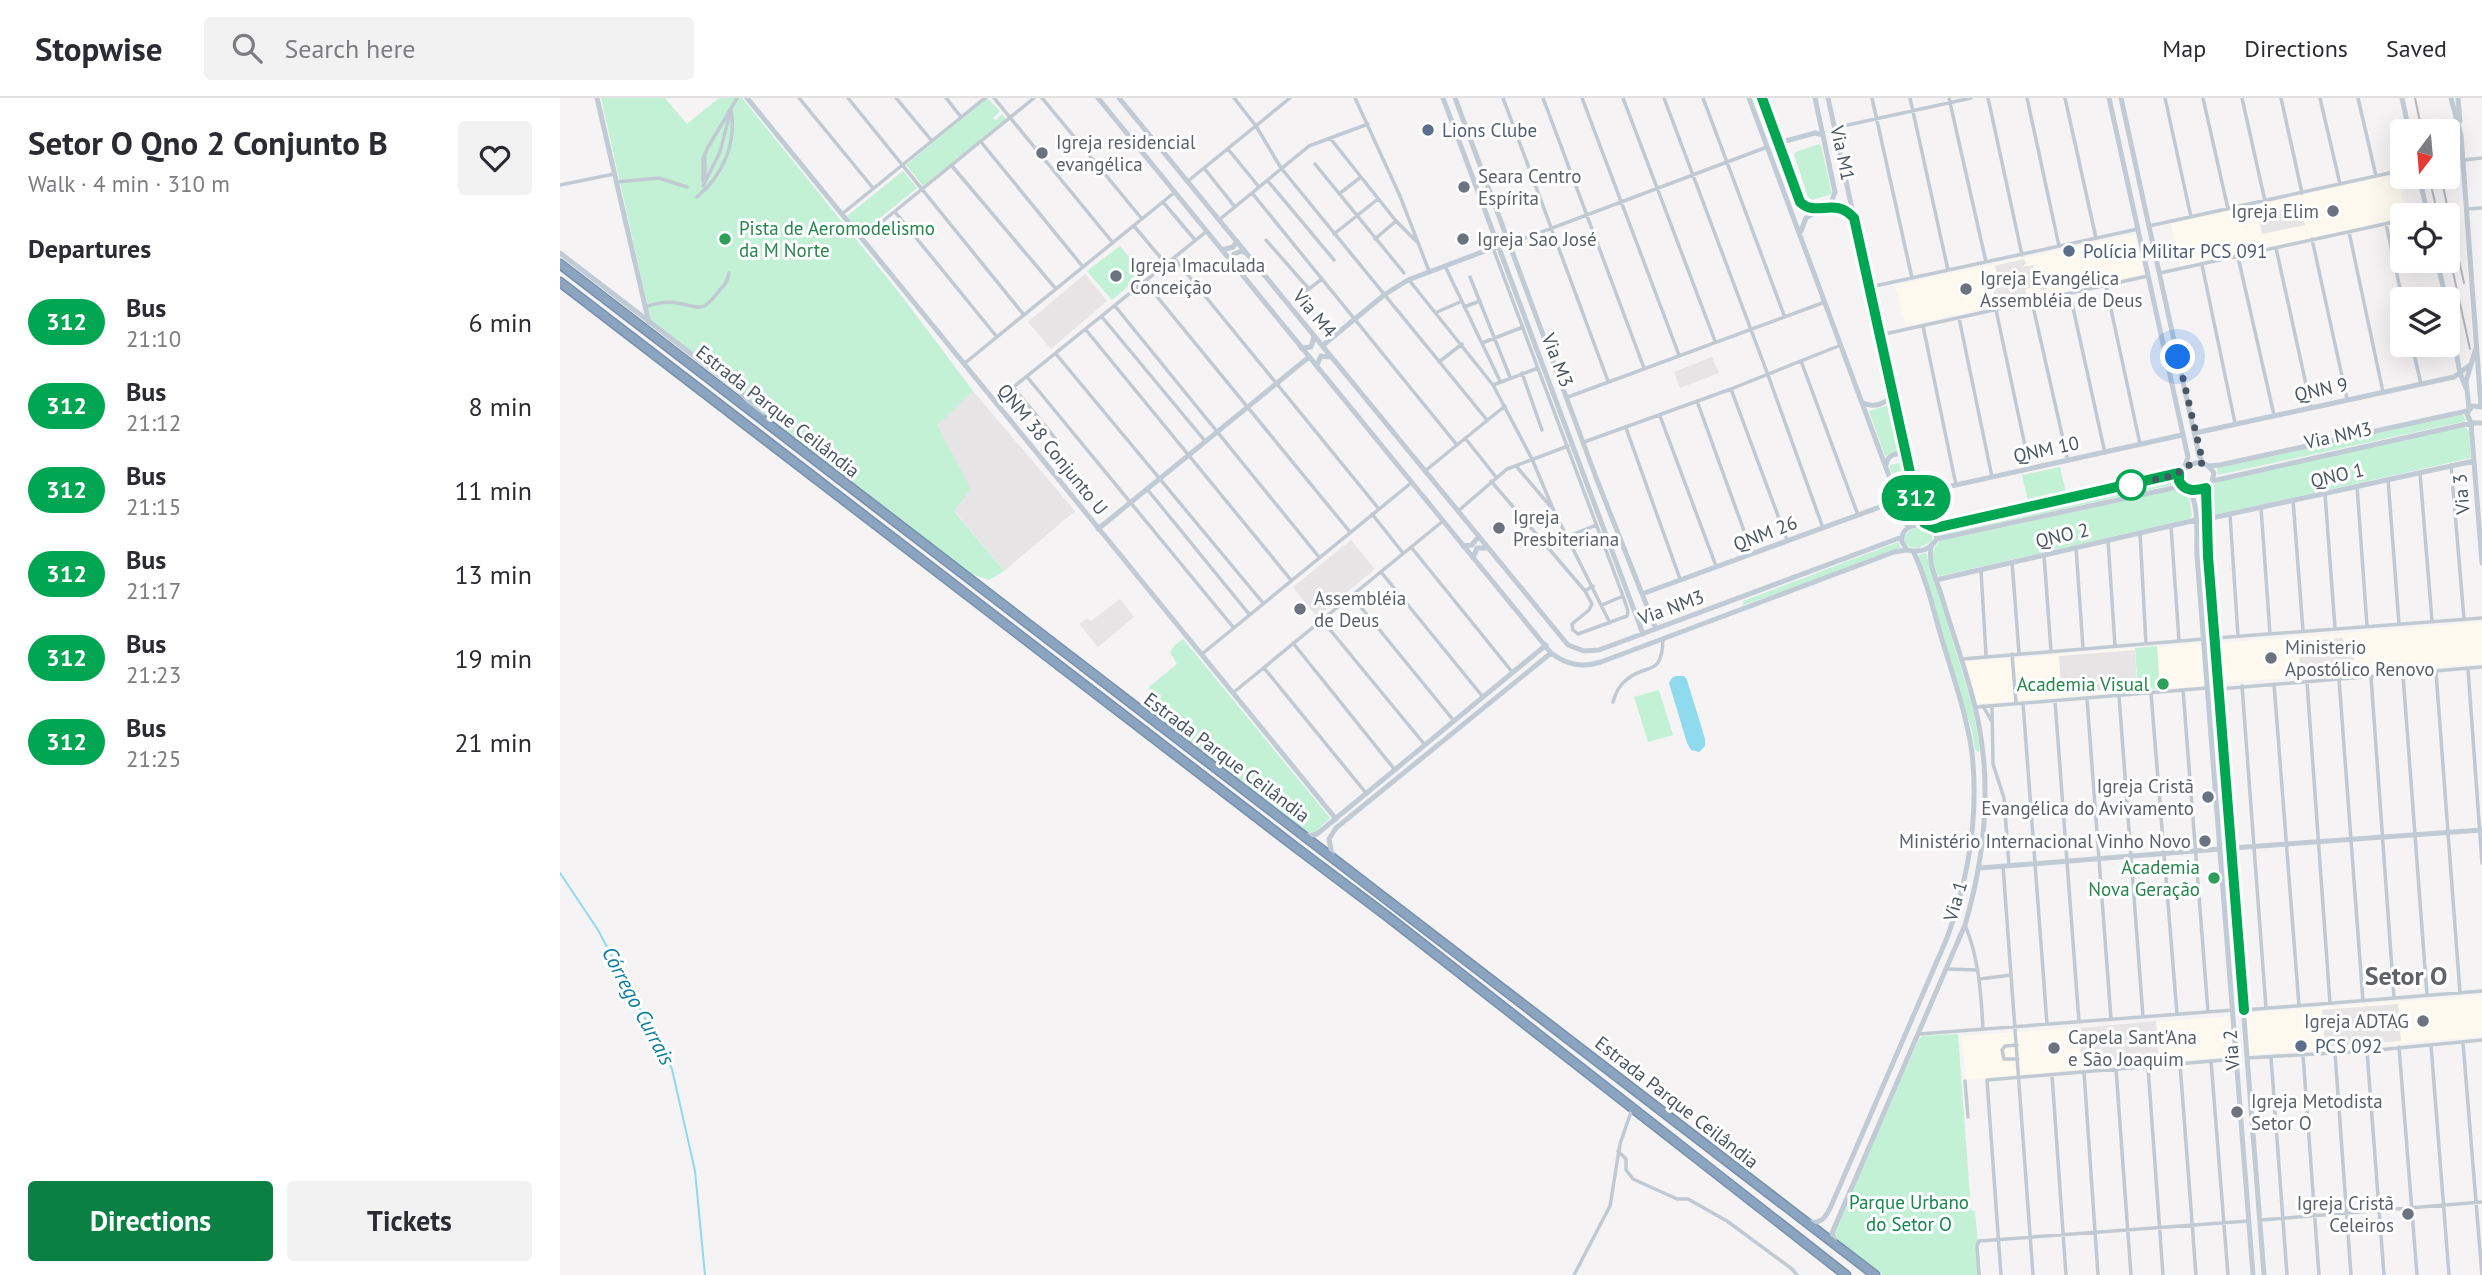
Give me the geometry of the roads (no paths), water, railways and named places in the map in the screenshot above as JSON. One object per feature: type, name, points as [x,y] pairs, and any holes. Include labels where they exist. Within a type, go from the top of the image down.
[{"type":"highway","name":"Estrada Parque Ceilândia","points":[[560,264],[633,315],[662,342],[929,549],[1875,1275]]},
{"type":"highway","name":"Estrada Parque Ceilândia","points":[[560,282],[1417,939],[1846,1275]]},
{"type":"highway","points":[[633,315],[654,354]]},
{"type":"highway","points":[[626,333],[662,342]]},
{"type":"highway","points":[[920,558],[928,558],[929,549]]},
{"type":"highway","points":[[1149,734],[1148,725],[1158,724]]},
{"type":"highway","points":[[1417,939],[1425,936],[1424,929]]},
{"type":"highway","points":[[1632,1107],[1635,1098],[1644,1098]]},
{"type":"main road","points":[[597,98],[649,323]]},
{"type":"main road","name":"QNM 38 Conjunto U","points":[[747,98],[1202,654],[1334,823]]},
{"type":"main road","name":"Via M4","points":[[1098,98],[1546,646]]},
{"type":"main road","name":"Via M4","points":[[1119,98],[1488,548]]},
{"type":"main road","points":[[1455,98],[1564,388]]},
{"type":"main road","points":[[1749,98],[1908,527]]},
{"type":"main road","points":[[1762,98],[1800,202],[1808,208],[1839,207],[1854,218]]},
{"type":"main road","name":"Via M1","points":[[1815,98],[1835,196],[1831,203],[1823,208]]},
{"type":"main road","points":[[1828,98],[1907,462],[1924,523]]},
{"type":"main road","points":[[2109,98],[2188,457],[2185,466],[2179,473],[1935,528],[1924,523],[1908,527],[1902,537],[1910,550],[1931,547],[1937,539],[2173,488],[2206,488],[2213,481],[2214,473],[2206,464],[2194,433],[2121,98]]},
{"type":"main road","points":[[2402,98],[2406,119]]},
{"type":"main road","points":[[2451,98],[2461,135]]},
{"type":"main road","points":[[2458,98],[2482,407]]},
{"type":"main road","points":[[1444,101],[1461,136],[1466,138],[1469,133]]},
{"type":"main road","name":"Via M3","points":[[1444,101],[1496,247],[1503,257],[1570,445],[1588,484],[1643,634]]},
{"type":"main road","points":[[1114,117],[1124,120],[1129,110]]},
{"type":"main road","points":[[1127,133],[1133,122],[1141,125]]},
{"type":"main road","points":[[1815,133],[1821,126]]},
{"type":"main road","points":[[2116,131],[2129,177],[2136,178],[2137,173]]},
{"type":"main road","points":[[1778,144],[1815,133],[1823,135]]},
{"type":"main road","points":[[1826,148],[1836,174],[1840,177],[1844,172]]},
{"type":"main road","points":[[2129,191],[2132,186],[2137,187],[2149,225]]},
{"type":"main road","points":[[1482,202],[1485,198],[1491,200],[1496,216],[1505,230]]},
{"type":"main road","points":[[1801,236],[1801,226],[1805,218],[1823,208]]},
{"type":"main road","points":[[1224,252],[1237,242]]},
{"type":"main road","points":[[1322,346],[1384,295],[1408,280],[1496,247]]},
{"type":"main road","points":[[1233,263],[1234,254],[1242,251],[1246,253]]},
{"type":"main road","points":[[560,253],[633,315],[649,323],[737,389],[772,425]]},
{"type":"main road","points":[[1503,257],[1518,292],[1524,291],[1526,287]]},
{"type":"main road","points":[[2147,273],[2160,317],[2167,317],[2168,314]]},
{"type":"main road","points":[[633,315],[640,306],[642,296]]},
{"type":"main road","points":[[2160,333],[2162,325],[2167,325],[2175,361],[2183,379]]},
{"type":"main road","points":[[1301,348],[1311,347],[1314,337]]},
{"type":"main road","points":[[2466,388],[2477,345]]},
{"type":"main road","points":[[1540,359],[1543,354],[1548,354],[1564,388]]},
{"type":"main road","points":[[1317,368],[1317,361],[1321,356],[1331,357]]},
{"type":"main road","points":[[1098,529],[1309,357]]},
{"type":"main road","points":[[2458,357],[2457,375],[2466,388]]},
{"type":"main road","points":[[2459,360],[2480,370]]},
{"type":"main road","name":"QNN 9","points":[[2194,433],[2421,384],[2457,375],[2470,365]]},
{"type":"main road","name":"Via M3","points":[[1564,388],[1642,594]]},
{"type":"main road","name":"Via 3","points":[[2466,388],[2482,563]]},
{"type":"main road","points":[[1863,403],[1872,406],[1883,403],[1889,400],[1892,393]]},
{"type":"main road","name":"Via NM3","points":[[2206,464],[2220,466],[2468,410],[2476,405],[2482,407]]},
{"type":"main road","name":"Via NM3","points":[[2213,481],[2471,423],[2482,423]]},
{"type":"main road","name":"QNM 10","points":[[1915,494],[2182,435]]},
{"type":"main road","points":[[1886,465],[1888,458],[1894,454],[1903,456],[1907,462]]},
{"type":"main road","name":"QNO 1","points":[[2207,519],[2474,461]]},
{"type":"main road","points":[[2185,466],[2206,464]]},
{"type":"main road","points":[[2179,473],[2179,481],[2187,489]]},
{"type":"main road","points":[[1588,484],[1594,486],[1597,481]]},
{"type":"main road","name":"Via 2","points":[[2206,488],[2208,556],[2264,1275]]},
{"type":"main road","name":"Via 2","points":[[2187,489],[2193,497],[2196,520],[2253,1275]]},
{"type":"main road","points":[[2476,490],[2481,506],[2482,524]]},
{"type":"main road","name":"QNM 26","points":[[1642,594],[1899,500]]},
{"type":"main road","name":"QNO 2","points":[[1936,579],[2196,520]]},
{"type":"main road","points":[[1935,528],[1937,539]]},
{"type":"main road","points":[[1463,546],[1473,545],[1478,537]]},
{"type":"main road","name":"Via NM3","points":[[1488,548],[1565,643],[1588,651],[1614,645],[1902,537]]},
{"type":"main road","points":[[2196,543],[2204,545],[2208,542]]},
{"type":"main road","name":"Via 1","points":[[1836,1245],[1832,1233],[1958,944],[1980,868],[1986,821],[1983,750],[1975,707],[1936,579],[1931,547]]},
{"type":"main road","points":[[1473,558],[1478,548],[1488,548]]},
{"type":"main road","name":"Via NM3","points":[[1551,653],[1566,663],[1584,666],[1615,657],[1894,552],[1910,550]]},
{"type":"main road","name":"Via 1","points":[[1807,1222],[1819,1222],[1827,1214],[1935,967],[1960,903],[1969,864],[1973,832],[1972,752],[1966,723],[1910,550]]},
{"type":"main road","points":[[2197,556],[2201,553],[2208,556]]},
{"type":"main road","points":[[1642,594],[1656,629]]},
{"type":"main road","points":[[1741,597],[1739,606],[1745,608]]},
{"type":"main road","points":[[1727,603],[1731,606],[1730,614]]},
{"type":"main road","points":[[1636,614],[1643,615],[1647,609]]},
{"type":"main road","points":[[1627,640],[1627,647],[1633,650]]},
{"type":"main road","points":[[1614,645],[1617,650],[1615,657]]},
{"type":"main road","points":[[1304,836],[1314,836],[1334,823],[1532,669],[1551,653],[1546,646],[1366,793],[1334,823],[1329,839],[1334,858]]},
{"type":"main road","points":[[1527,661],[1532,669]]},
{"type":"main road","points":[[1966,723],[1971,732],[1974,751],[1979,754],[1983,750]]},
{"type":"main road","points":[[2212,738],[2218,741],[2222,738]]},
{"type":"main road","points":[[2213,750],[2215,748],[2224,751]]},
{"type":"main road","points":[[1974,794],[1977,787],[1976,764],[1980,762],[1985,766]]},
{"type":"main road","points":[[2232,849],[2481,830]]},
{"type":"main road","points":[[1980,868],[2220,849]]},
{"type":"main road","points":[[2225,929],[2238,929]]},
{"type":"main road","points":[[1935,967],[1940,962],[1950,937],[1956,937],[1958,944]]},
{"type":"main road","points":[[2227,942],[2232,938],[2238,942]]},
{"type":"main road","points":[[1882,1088],[1887,1094],[1894,1094]]},
{"type":"main road","points":[[2241,1129],[2247,1132],[2253,1128]]},
{"type":"main road","points":[[2242,1141],[2248,1139],[2254,1142]]},
{"type":"street","points":[[704,183],[705,155],[736,98]]},
{"type":"street","points":[[799,98],[873,188]]},
{"type":"street","points":[[848,98],[1024,315]]},
{"type":"street","points":[[897,98],[932,141]]},
{"type":"street","points":[[946,98],[961,117]]},
{"type":"street","points":[[842,214],[985,98]]},
{"type":"street","points":[[994,98],[1113,243]]},
{"type":"street","points":[[862,238],[1034,98]]},
{"type":"street","points":[[1042,98],[1142,219]]},
{"type":"street","points":[[1234,98],[1256,126],[1281,169],[1487,420]]},
{"type":"street","points":[[1187,181],[1290,98]]},
{"type":"street","points":[[1355,98],[1400,196],[1429,271]]},
{"type":"street","points":[[1503,98],[1608,381]]},
{"type":"street","points":[[1543,98],[1644,368]]},
{"type":"street","points":[[1582,98],[1679,355]]},
{"type":"street","points":[[1623,98],[1715,341]]},
{"type":"street","points":[[1664,98],[1823,528]]},
{"type":"street","points":[[1703,98],[1784,315]]},
{"type":"street","points":[[1872,98],[1912,278]]},
{"type":"street","points":[[1910,98],[1948,270]]},
{"type":"street","points":[[1834,128],[1949,100],[1971,98]]},
{"type":"street","points":[[1988,98],[2022,255]]},
{"type":"street","points":[[2026,98],[2059,246]]},
{"type":"street","points":[[2065,98],[2096,238]]},
{"type":"street","points":[[2165,98],[2191,217]]},
{"type":"street","points":[[2203,98],[2228,209]]},
{"type":"street","points":[[2242,98],[2266,201]]},
{"type":"street","points":[[2281,98],[2302,192]]},
{"type":"street","points":[[2320,98],[2340,184]]},
{"type":"street","points":[[2358,98],[2376,176]]},
{"type":"street","points":[[1949,100],[1986,262]]},
{"type":"street","points":[[731,109],[732,135],[726,158],[715,180],[697,197],[720,152],[731,109]]},
{"type":"street","points":[[1219,220],[1309,146],[1368,124]]},
{"type":"street","points":[[1330,138],[1396,221],[1417,243]]},
{"type":"street","points":[[981,142],[1083,267]]},
{"type":"street","points":[[1510,244],[1767,147]]},
{"type":"street","points":[[1228,149],[1259,187]]},
{"type":"street","points":[[2463,160],[2482,158]]},
{"type":"street","points":[[1315,164],[1404,273]]},
{"type":"street","points":[[952,166],[1056,289]]},
{"type":"street","points":[[1204,168],[1235,207]]},
{"type":"street","points":[[2149,225],[2390,173]]},
{"type":"street","points":[[560,186],[614,174]]},
{"type":"street","points":[[1339,194],[1361,177]]},
{"type":"street","points":[[616,182],[659,178],[687,187]]},
{"type":"street","points":[[1267,180],[1334,260]]},
{"type":"street","points":[[964,364],[1175,192]]},
{"type":"street","points":[[1252,193],[1457,445]]},
{"type":"street","points":[[1334,234],[1378,199]]},
{"type":"street","points":[[1163,202],[1195,240]]},
{"type":"street","points":[[2466,209],[2482,208]]},
{"type":"street","points":[[895,212],[997,337]]},
{"type":"street","points":[[1375,239],[1396,221]]},
{"type":"street","points":[[2160,273],[2390,223]]},
{"type":"street","points":[[2386,224],[2400,287]]},
{"type":"street","points":[[1134,226],[1166,264]]},
{"type":"street","points":[[1870,287],[2138,229]]},
{"type":"street","points":[[995,402],[1028,378],[1207,230]]},
{"type":"street","points":[[2349,232],[2383,392]]},
{"type":"street","points":[[1266,240],[1309,289]]},
{"type":"street","points":[[2312,240],[2347,400]]},
{"type":"street","points":[[1491,481],[1585,591],[1591,606],[1574,622],[1573,630],[1582,633],[1628,615],[1570,445],[1538,368],[1496,247]]},
{"type":"street","points":[[2276,248],[2311,407]]},
{"type":"street","points":[[2238,256],[2274,415]]},
{"type":"street","points":[[1174,258],[1379,509]]},
{"type":"street","points":[[2202,264],[2235,424]]},
{"type":"street","points":[[1444,266],[1500,381]]},
{"type":"street","points":[[645,307],[660,302],[679,303],[695,309],[704,307],[713,301],[727,284],[729,273]]},
{"type":"street","points":[[1880,335],[2106,285],[2147,273]]},
{"type":"street","points":[[1470,276],[1510,377]]},
{"type":"street","points":[[1294,300],[1322,279]]},
{"type":"street","points":[[1408,280],[1437,312],[1493,385],[1532,459],[1610,623]]},
{"type":"street","points":[[1145,282],[1350,532]]},
{"type":"street","points":[[2106,285],[2140,444]]},
{"type":"street","points":[[2070,293],[2105,453]]},
{"type":"street","points":[[1464,307],[1480,300]]},
{"type":"street","points":[[1437,312],[1460,302]]},
{"type":"street","points":[[1567,397],[1825,302]]},
{"type":"street","points":[[2032,302],[2068,461]]},
{"type":"street","points":[[1115,306],[1319,557]]},
{"type":"street","points":[[1996,310],[2030,469]]},
{"type":"street","points":[[1102,317],[1205,441]]},
{"type":"street","points":[[1959,318],[1992,477]]},
{"type":"street","points":[[1923,326],[1956,485]]},
{"type":"street","points":[[1482,343],[1523,327]]},
{"type":"street","points":[[1086,330],[1291,580]]},
{"type":"street","points":[[1438,363],[1462,344]]},
{"type":"street","points":[[1584,442],[1768,375],[1840,345]]},
{"type":"street","points":[[1056,354],[1263,603]]},
{"type":"street","points":[[2415,357],[2421,384]]},
{"type":"street","points":[[1801,361],[1858,515]]},
{"type":"street","points":[[1493,385],[1538,368]]},
{"type":"street","points":[[1522,373],[1542,430]]},
{"type":"street","points":[[1028,378],[1233,628]]},
{"type":"street","points":[[1014,388],[1055,438]]},
{"type":"street","points":[[1731,389],[1788,542]]},
{"type":"street","points":[[1697,401],[1753,555]]},
{"type":"street","points":[[1425,472],[1505,406]]},
{"type":"street","points":[[1660,415],[1716,568]]},
{"type":"street","points":[[1626,428],[1681,581]]},
{"type":"street","points":[[1465,438],[1496,477]]},
{"type":"street","points":[[1458,511],[1496,477],[1532,459],[1570,445]]},
{"type":"street","points":[[2452,465],[2463,619]]},
{"type":"street","points":[[1516,466],[1555,511]]},
{"type":"street","points":[[2420,473],[2432,621]]},
{"type":"street","points":[[2388,480],[2399,624]]},
{"type":"street","points":[[1202,654],[1411,483]]},
{"type":"street","points":[[2357,486],[2367,626]]},
{"type":"street","points":[[1147,489],[1249,614]]},
{"type":"street","points":[[2325,494],[2335,629]]},
{"type":"street","points":[[2293,500],[2303,632]]},
{"type":"street","points":[[2261,508],[2270,634]]},
{"type":"street","points":[[1372,514],[1403,553]]},
{"type":"street","points":[[2230,514],[2238,636]]},
{"type":"street","points":[[1233,693],[1443,521]]},
{"type":"street","points":[[1547,545],[1597,525]]},
{"type":"street","points":[[2171,526],[2179,641]]},
{"type":"street","points":[[2140,533],[2146,644]]},
{"type":"street","points":[[2108,540],[2115,646]]},
{"type":"street","points":[[1410,547],[1513,673]]},
{"type":"street","points":[[2076,548],[2083,648]]},
{"type":"street","points":[[2044,555],[2051,651]]},
{"type":"street","points":[[2012,562],[2019,653]]},
{"type":"street","points":[[1980,570],[1986,655]]},
{"type":"street","points":[[1381,572],[1483,697]]},
{"type":"street","points":[[1585,591],[1593,586]]},
{"type":"street","points":[[1351,595],[1454,721]]},
{"type":"street","points":[[1602,605],[1623,596]]},
{"type":"street","points":[[2216,638],[2482,618]]},
{"type":"street","points":[[1322,620],[1425,745]]},
{"type":"street","points":[[1613,702],[1625,680],[1657,665],[1662,654],[1662,639]]},
{"type":"street","points":[[1960,659],[2204,639]]},
{"type":"street","points":[[1293,643],[1395,770]]},
{"type":"street","points":[[2012,654],[2017,703]]},
{"type":"street","points":[[1263,667],[1366,793]]},
{"type":"street","points":[[2219,688],[2482,667]]},
{"type":"street","points":[[2468,669],[2482,863]]},
{"type":"street","points":[[2436,672],[2460,993]]},
{"type":"street","points":[[2403,675],[2427,995]]},
{"type":"street","points":[[2371,677],[2394,997]]},
{"type":"street","points":[[2339,680],[2363,1000]]},
{"type":"street","points":[[2307,681],[2330,1003]]},
{"type":"street","points":[[2274,684],[2299,1006]]},
{"type":"street","points":[[2242,686],[2266,1008]]},
{"type":"street","points":[[1975,707],[2207,688]]},
{"type":"street","points":[[2183,690],[2208,1012]]},
{"type":"street","points":[[2151,693],[2177,1014]]},
{"type":"street","points":[[2119,696],[2143,1017]]},
{"type":"street","points":[[2087,699],[2111,1019]]},
{"type":"street","points":[[2055,701],[2079,1022]]},
{"type":"street","points":[[2023,703],[2047,1024]]},
{"type":"street","points":[[1983,706],[1992,722]]},
{"type":"street","points":[[1992,706],[1993,764],[2004,798],[2011,975],[2034,1275]]},
{"type":"street","points":[[1965,925],[1974,948],[1980,979],[1983,1029]]},
{"type":"street","points":[[1947,969],[1978,970]]},
{"type":"street","points":[[1980,979],[2011,975]]},
{"type":"street","points":[[2244,1010],[2482,991]]},
{"type":"street","points":[[1919,1034],[2233,1010]]},
{"type":"street","points":[[2247,1058],[2367,1051],[2482,1040]]},
{"type":"street","points":[[2463,1042],[2482,1275]]},
{"type":"street","points":[[2017,1045],[2005,1046],[2003,1050],[2004,1059],[2018,1059]]},
{"type":"street","points":[[2431,1045],[2449,1275]]},
{"type":"street","points":[[2399,1047],[2417,1275]]},
{"type":"street","points":[[2367,1051],[2384,1275]]},
{"type":"street","points":[[2335,1052],[2351,1275]]},
{"type":"street","points":[[2303,1055],[2319,1275]]},
{"type":"street","points":[[2271,1057],[2287,1275]]},
{"type":"street","points":[[2001,1275],[1987,1080],[2236,1059]]},
{"type":"street","points":[[2211,1060],[2228,1275]]},
{"type":"street","points":[[2180,1064],[2196,1275]]},
{"type":"street","points":[[2148,1067],[2163,1275]]},
{"type":"street","points":[[2116,1069],[2131,1275]]},
{"type":"street","points":[[2084,1072],[2098,1275]]},
{"type":"street","points":[[2052,1074],[2066,1275]]},
{"type":"street","points":[[1965,1081],[1968,1118]]},
{"type":"street","points":[[1574,1275],[1610,1206],[1618,1151],[1632,1107]]},
{"type":"street","points":[[1618,1151],[1626,1159],[1626,1170],[1633,1179],[1677,1199],[1688,1199],[1727,1221],[1797,1275]]},
{"type":"street","points":[[2260,1220],[2482,1202]]},
{"type":"street","points":[[1979,1275],[1979,1241],[2248,1221]]},
{"type":"water","points":[[1676,676],[1684,676],[1687,680],[1705,739],[1705,746],[1699,752],[1691,750],[1687,743],[1669,683]]},
{"type":"waterway","name":"Córrego Currais","points":[[560,873],[598,930],[672,1069],[695,1171],[705,1275]]},
{"type":"railway","points":[[2415,98],[2419,119]]},
{"type":"railway","points":[[2432,189],[2435,203]]},
{"type":"railway","points":[[2444,189],[2464,283]]},
{"type":"railway","points":[[2453,273],[2470,349]]},
{"type":"place","name":"Lions Clube","points":[[1428,130]]},
{"type":"place","name":"Igreja residencial evangélica","points":[[1042,153]]},
{"type":"place","name":"Seara Centro Espírita","points":[[1464,187]]},
{"type":"place","name":"Igreja Elim","points":[[2333,211]]},
{"type":"place","name":"Pista de Aeromodelismo da M Norte","points":[[725,239]]},
{"type":"place","name":"Igreja Sao José","points":[[1463,239]]},
{"type":"place","name":"Polícia Militar PCS 091","points":[[2069,251]]},
{"type":"place","name":"Igreja Imaculada Conceição","points":[[1116,276]]},
{"type":"place","name":"Igreja Evangélica Assembléia de Deus","points":[[1966,289]]},
{"type":"place","name":"Igreja Presbiteriana","points":[[1499,528]]},
{"type":"place","name":"Assembléia de Deus","points":[[1300,609]]},
{"type":"place","name":"Ministerio Apostólico Renovo","points":[[2271,658]]},
{"type":"place","name":"Academia Visual","points":[[2163,684]]},
{"type":"place","name":"Igreja Cristã Evangélica do Avivamento","points":[[2208,797]]},
{"type":"place","name":"Ministério Internacional Vinho Novo","points":[[2205,841]]},
{"type":"place","name":"Academia Nova Geração","points":[[2214,878]]},
{"type":"place","name":"Igreja ADTAG","points":[[2423,1021]]},
{"type":"place","name":"PCS 092","points":[[2301,1046]]},
{"type":"place","name":"Capela Sant'Ana e São Joaquim","points":[[2054,1048]]},
{"type":"place","name":"Igreja Metodista Setor O","points":[[2237,1112]]},
{"type":"place","name":"Igreja Cristã Celeiros","points":[[2408,1214]]},
{"type":"district","name":"Setor O","points":[[2406,976]]},
{"type":"park label","name":"Parque Urbano do Setor O","points":[[1909,1213]]}]
